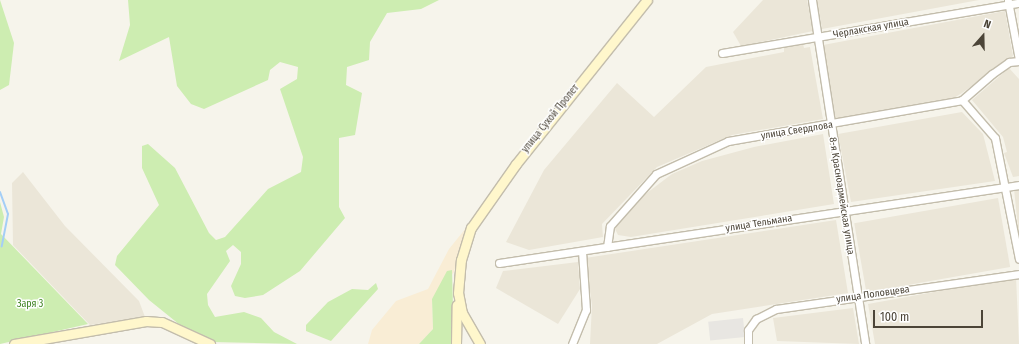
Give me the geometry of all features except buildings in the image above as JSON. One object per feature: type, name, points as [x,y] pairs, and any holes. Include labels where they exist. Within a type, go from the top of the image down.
[{"type":"main road","name":"улица Сухой Пролет","points":[[458,293],[464,244],[483,207],[647,0]]},
{"type":"main road","points":[[458,293],[462,313],[479,343]]},
{"type":"main road","points":[[456,344],[458,293]]},
{"type":"main road","points":[[14,344],[146,321],[169,325],[210,344]]},
{"type":"street","name":"8-я Красноармейская улица","points":[[812,0],[843,211],[865,344]]},
{"type":"street","name":"Черлакская улица","points":[[722,53],[818,39],[1008,2],[1019,3]]},
{"type":"street","points":[[1008,2],[1019,60]]},
{"type":"street","name":"улица Свердлова","points":[[607,247],[610,226],[656,174],[728,141],[830,126],[962,100],[992,74],[1019,60]]},
{"type":"street","points":[[962,100],[995,138],[1019,259]]},
{"type":"street","name":"улица Тельмана","points":[[499,263],[582,252],[1019,185]]},
{"type":"street","points":[[572,344],[586,310],[582,252]]},
{"type":"street","name":"улица Половцева","points":[[748,344],[748,330],[756,319],[776,309],[1019,274]]},
{"type":"shaded area","points":[[763,0],[807,0],[813,31],[741,46],[733,32]]},
{"type":"shaded area","points":[[817,0],[979,0],[822,29]]},
{"type":"shaded area","points":[[1005,11],[1013,56],[962,93],[954,98],[835,119],[823,45]]},
{"type":"shaded area","points":[[803,44],[804,48],[810,47],[823,119],[732,135],[657,167],[602,224],[603,237],[529,250],[506,242],[544,170],[617,83],[654,117],[706,67],[784,52],[784,47]]},
{"type":"shaded area","points":[[1009,68],[1019,79],[1019,176],[1013,177],[1004,153],[1007,152],[1003,137],[972,100]]},
{"type":"shaded area","points":[[962,112],[983,134],[995,181],[851,202],[838,134]]},
{"type":"shaded area","points":[[823,134],[834,204],[631,237],[618,235],[615,229],[627,208],[672,174],[702,161],[754,147]]},
{"type":"shaded area","points":[[23,172],[65,226],[139,301],[145,317],[90,325],[13,245],[12,183]]},
{"type":"shaded area","points":[[1019,188],[1019,237],[1014,189]]},
{"type":"shaded area","points":[[998,198],[1010,267],[866,292],[854,223]]},
{"type":"shaded area","points":[[836,220],[848,293],[712,314],[657,344],[590,344],[592,305],[585,258]]},
{"type":"shaded area","points":[[466,228],[454,272],[432,299],[433,329],[419,344],[368,344],[372,330],[396,301],[428,289],[449,249]]},
{"type":"shaded area","points":[[578,262],[580,289],[558,324],[496,288],[503,271]]},
{"type":"shaded area","points":[[1016,277],[1019,344],[875,344],[868,304]]},
{"type":"shaded area","points":[[853,308],[859,344],[777,341],[773,318]]},
{"type":"shaded area","points":[[743,318],[745,337],[710,341],[708,322]]},
{"type":"green space","points":[[0,0],[14,43],[9,85],[0,90]]},
{"type":"green space","points":[[128,0],[439,0],[421,9],[387,13],[370,42],[369,60],[347,67],[346,85],[362,93],[355,135],[339,138],[339,207],[345,218],[300,271],[263,295],[245,298],[235,296],[231,286],[241,264],[241,252],[233,245],[226,251],[230,261],[207,294],[208,305],[215,317],[244,312],[261,318],[274,332],[297,344],[212,342],[180,325],[149,300],[115,265],[117,256],[159,205],[142,168],[142,146],[148,144],[175,168],[209,233],[216,240],[225,237],[268,189],[301,172],[303,157],[280,89],[297,79],[298,67],[280,62],[270,70],[268,80],[204,109],[191,104],[177,86],[169,37],[119,61],[130,25]]},
{"type":"green space","name":"Заря 3","points":[[0,202],[4,217],[1,234],[88,324],[0,344]]},
{"type":"green space","points":[[452,270],[454,344],[419,344],[433,329],[432,299],[447,271]]},
{"type":"green space","points":[[376,283],[378,289],[331,341],[306,331],[306,325],[328,302],[352,289],[368,290]]},
{"type":"waterway","points":[[0,192],[8,214],[2,246]]}]
